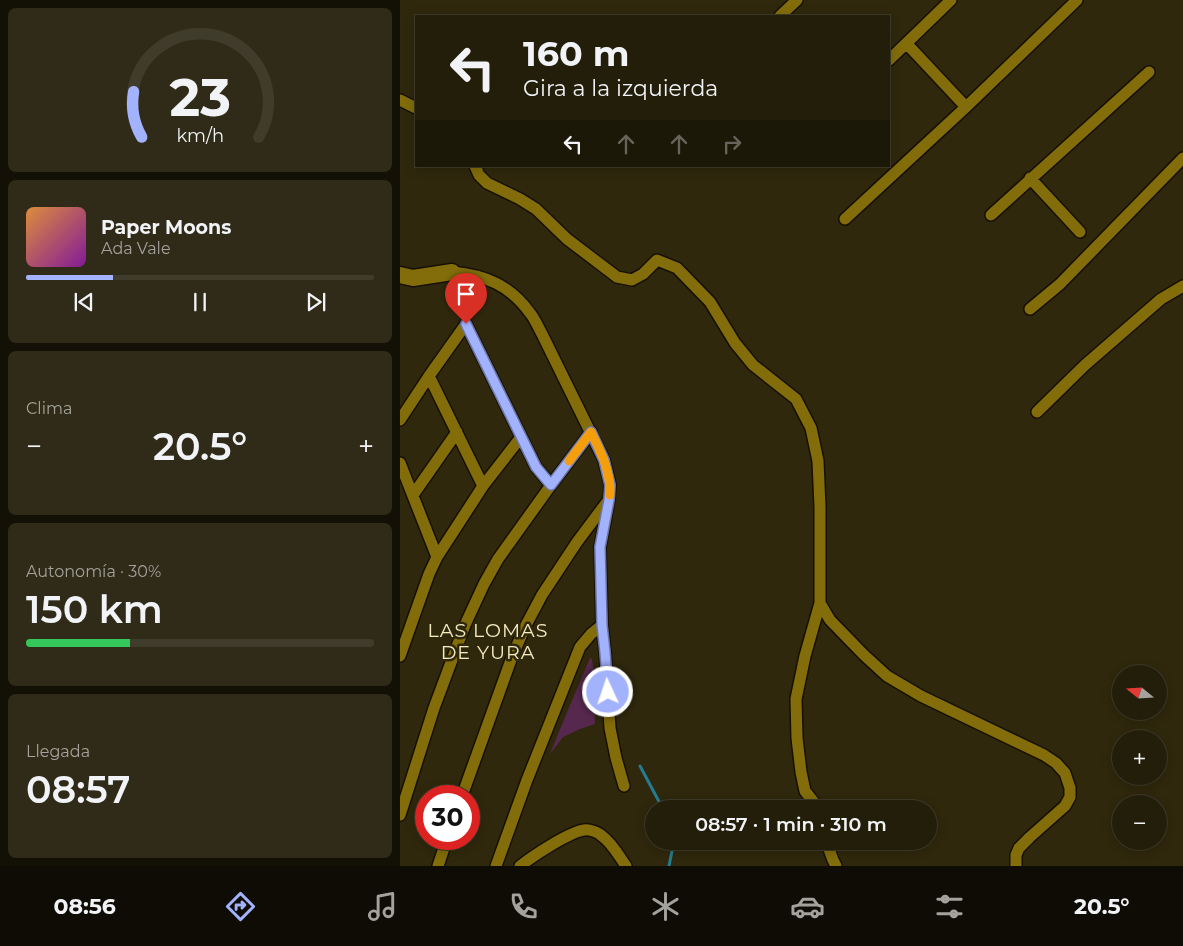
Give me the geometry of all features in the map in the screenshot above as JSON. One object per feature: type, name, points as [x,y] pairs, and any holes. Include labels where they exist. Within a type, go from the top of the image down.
[{"type":"street","points":[[781,15],[797,0]]},
{"type":"street","points":[[890,59],[951,0]]},
{"type":"street","points":[[845,219],[966,107],[1077,0]]},
{"type":"street","points":[[907,44],[966,107]]},
{"type":"street","points":[[991,214],[1149,72]]},
{"type":"street","points":[[400,100],[415,108]]},
{"type":"street","points":[[1030,309],[1060,284],[1183,158]]},
{"type":"street","points":[[475,167],[479,175],[487,184],[520,199],[536,209],[567,239],[617,277],[632,280],[643,274],[657,260],[677,268],[710,302],[735,343],[753,365],[796,399],[811,428],[818,461],[820,507],[820,603],[804,656],[796,699],[797,738],[801,772],[805,791],[812,800]]},
{"type":"street","points":[[1030,178],[1080,232]]},
{"type":"street","points":[[400,275],[413,278],[452,272],[471,274],[503,286],[523,304],[532,315],[604,460],[610,485],[600,547],[602,625],[610,728],[624,786]]},
{"type":"street","points":[[1037,412],[1086,365],[1161,299],[1183,286]]},
{"type":"street","points":[[400,420],[466,324],[536,467],[551,485]]},
{"type":"street","points":[[429,376],[483,486]]},
{"type":"street","points":[[413,496],[457,432]]},
{"type":"street","points":[[400,815],[434,708],[473,607],[498,559],[591,432]]},
{"type":"street","points":[[400,656],[437,556],[483,486],[521,437]]},
{"type":"street","points":[[400,463],[437,556]]},
{"type":"street","points":[[466,785],[524,627],[546,588],[577,542],[609,500]]},
{"type":"street","points":[[820,603],[830,620],[841,632],[873,665],[887,676],[921,696],[1044,755],[1056,763],[1065,773],[1070,788],[1070,797],[1065,806],[1019,848],[1016,855],[1016,866]]},
{"type":"street","points":[[496,866],[527,780],[580,647],[602,625]]},
{"type":"street","points":[[520,866],[550,846],[584,830],[602,835],[613,846],[626,866]]},
{"type":"street","points":[[438,866],[443,850]]},
{"type":"street","points":[[829,850],[836,866]]},
{"type":"shaded area","points":[[590,658],[592,659],[593,667],[595,724],[563,737],[550,754],[565,717]]},
{"type":"waterway","points":[[640,766],[658,800]]},
{"type":"waterway","points":[[669,866],[672,850]]},
{"type":"slow traffic","points":[[569,461],[591,432],[604,460],[610,485],[610,495]]},
{"type":"district","name":"LAS LOMAS DE YURA","points":[[488,641]]},
{"type":"route","points":[[466,324],[536,467],[551,485],[591,432],[604,460],[610,485],[600,547],[602,625],[608,692]]}]
